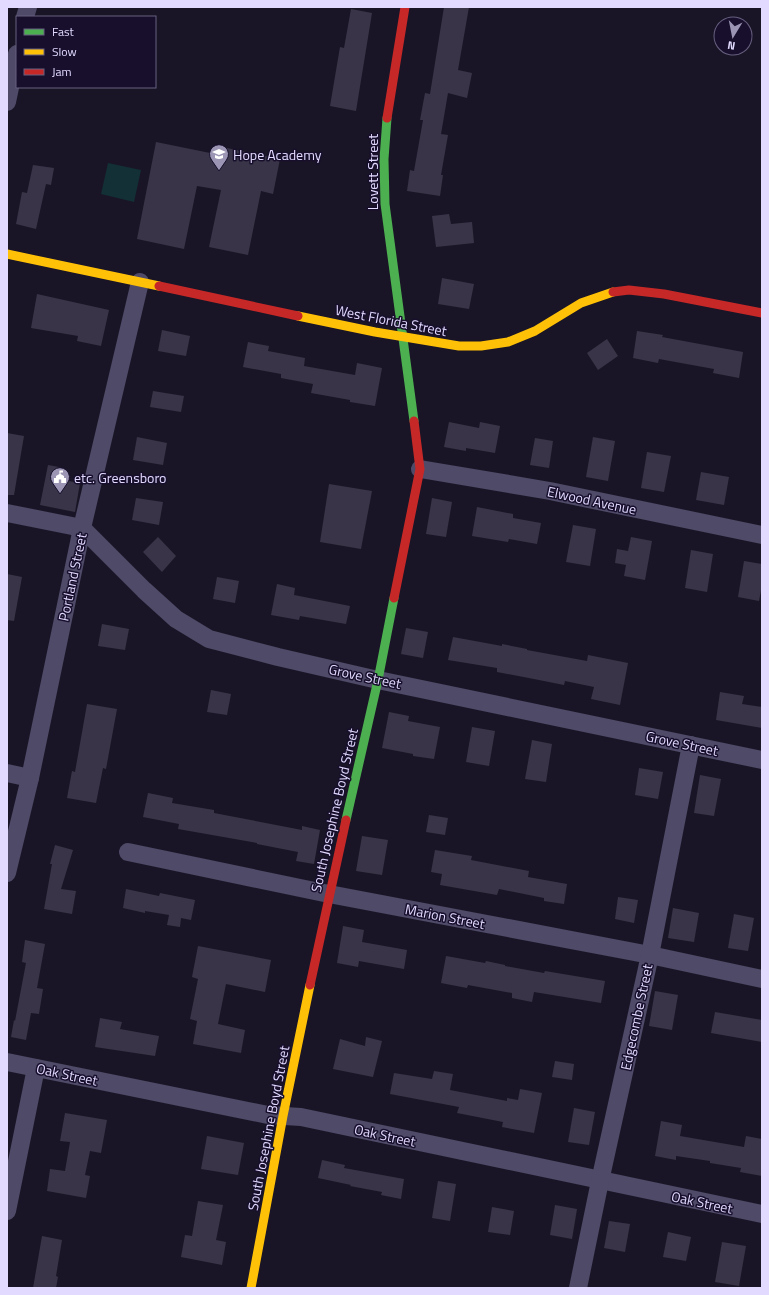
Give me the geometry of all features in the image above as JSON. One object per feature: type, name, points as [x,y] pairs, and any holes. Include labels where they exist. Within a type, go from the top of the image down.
[{"type":"main road","name":"Lovett Street","points":[[402,337],[386,212],[384,152],[386,118],[405,7]]},
{"type":"main road","name":"West Florida Street","points":[[7,254],[402,337],[459,346],[481,346],[508,342],[535,331],[581,303],[612,292],[629,290],[664,294],[762,313]]},
{"type":"main road","name":"South Josephine Boyd Street","points":[[251,1288],[283,1116],[329,894],[378,680],[420,469],[402,337]]},
{"type":"street","points":[[7,102],[16,59]]},
{"type":"street","name":"Portland Street","points":[[7,872],[30,778],[82,528],[140,282]]},
{"type":"street","name":"Elwood Avenue","points":[[420,469],[550,491],[762,535]]},
{"type":"street","points":[[7,513],[82,528]]},
{"type":"street","name":"Grove Street","points":[[82,528],[144,590],[176,619],[209,639],[278,657],[378,680],[762,760]]},
{"type":"street","name":"Edgecombe Street","points":[[578,1288],[650,955],[692,745]]},
{"type":"street","points":[[7,773],[30,778]]},
{"type":"street","name":"Marion Street","points":[[128,852],[329,894],[650,955],[762,979]]},
{"type":"street","name":"Oak Street","points":[[7,1062],[268,1115],[301,1117],[762,1214]]},
{"type":"street","points":[[7,1211],[36,1068]]},
{"type":"green space","points":[[108,163],[141,170],[134,202],[101,194]]},
{"type":"building","points":[[444,7],[469,7],[458,70],[472,73],[467,98],[448,93],[441,134],[448,135],[441,175],[443,175],[440,196],[407,191],[410,170],[414,171],[423,120],[420,120],[425,93],[430,94]]},
{"type":"building","points":[[351,9],[372,13],[356,111],[330,106],[340,47],[344,48]]},
{"type":"building","points":[[156,142],[220,155],[222,147],[280,159],[273,194],[261,191],[248,255],[209,247],[221,190],[197,186],[184,249],[137,239]]},
{"type":"building","points":[[33,165],[54,168],[51,185],[46,184],[36,229],[16,224],[22,192],[27,193]]},
{"type":"building","points":[[449,214],[451,224],[472,222],[474,243],[436,247],[432,216]]},
{"type":"building","points":[[442,278],[474,284],[469,309],[438,304]]},
{"type":"building","points":[[37,294],[109,310],[101,346],[77,341],[78,336],[31,328]]},
{"type":"building","points":[[162,330],[190,336],[186,356],[158,351]]},
{"type":"building","points":[[637,331],[743,352],[739,378],[713,373],[714,369],[659,359],[658,363],[633,358]]},
{"type":"building","points":[[607,339],[618,356],[598,370],[587,353]]},
{"type":"building","points":[[248,342],[269,346],[268,351],[305,358],[304,366],[355,375],[357,363],[382,368],[375,406],[311,393],[313,384],[281,378],[281,374],[243,367]]},
{"type":"building","points":[[153,391],[184,396],[181,412],[150,407]]},
{"type":"building","points":[[449,422],[479,428],[480,422],[500,426],[495,453],[466,448],[466,451],[444,447]]},
{"type":"building","points":[[7,433],[24,436],[14,495],[7,495]]},
{"type":"building","points":[[137,437],[167,443],[163,465],[133,460]]},
{"type":"building","points":[[593,437],[615,441],[608,481],[586,477]]},
{"type":"building","points":[[535,438],[553,441],[549,468],[530,465]]},
{"type":"building","points":[[647,452],[671,456],[664,492],[641,488]]},
{"type":"building","name":"etc. Greensboro","points":[[48,465],[59,467],[57,479],[80,483],[75,512],[40,505]]},
{"type":"building","points":[[701,472],[729,477],[724,505],[696,500]]},
{"type":"building","points":[[329,484],[372,491],[361,549],[320,542]]},
{"type":"building","points":[[136,498],[163,502],[159,525],[132,520]]},
{"type":"building","points":[[432,498],[452,502],[446,537],[426,534]]},
{"type":"building","points":[[477,507],[513,514],[513,518],[541,523],[537,544],[509,539],[508,542],[472,536]]},
{"type":"building","points":[[573,525],[596,529],[590,566],[566,562]]},
{"type":"building","points":[[158,537],[176,556],[162,572],[143,552]]},
{"type":"building","points":[[631,537],[652,541],[645,580],[624,576],[626,565],[615,563],[617,549],[628,551]]},
{"type":"building","points":[[691,550],[713,554],[707,592],[685,588]]},
{"type":"building","points":[[744,561],[762,564],[762,585],[759,601],[738,597]]},
{"type":"building","points":[[7,574],[22,577],[14,621],[7,620]]},
{"type":"building","points":[[217,577],[239,581],[235,603],[213,599]]},
{"type":"building","points":[[277,584],[295,588],[294,595],[350,606],[346,624],[300,616],[299,620],[271,615]]},
{"type":"building","points":[[102,624],[129,629],[125,650],[98,646]]},
{"type":"building","points":[[406,628],[428,632],[423,658],[401,654]]},
{"type":"building","points":[[453,637],[502,646],[502,644],[587,661],[588,655],[628,663],[620,705],[591,699],[594,687],[565,681],[564,685],[497,672],[497,668],[448,660]]},
{"type":"building","points":[[211,690],[231,694],[227,715],[207,712]]},
{"type":"building","points":[[720,692],[744,696],[742,704],[762,707],[762,728],[716,720]]},
{"type":"building","points":[[87,704],[117,709],[106,769],[103,768],[96,803],[67,798],[72,771],[75,772]]},
{"type":"building","points":[[389,712],[409,716],[408,721],[440,727],[434,759],[413,756],[413,754],[382,748]]},
{"type":"building","points":[[472,727],[495,731],[489,766],[466,762]]},
{"type":"building","points":[[532,740],[552,744],[546,782],[525,779]]},
{"type":"building","points":[[639,768],[663,772],[658,799],[635,795]]},
{"type":"building","points":[[700,775],[721,779],[714,816],[694,813]]},
{"type":"building","points":[[148,793],[173,798],[172,803],[214,810],[214,813],[302,830],[302,826],[320,830],[314,864],[296,861],[298,852],[178,829],[179,824],[143,817]]},
{"type":"building","points":[[429,815],[448,818],[445,835],[426,832]]},
{"type":"building","points":[[362,836],[388,840],[382,875],[356,871]]},
{"type":"building","points":[[55,845],[73,850],[61,889],[76,891],[72,914],[44,909],[52,864],[50,864]]},
{"type":"building","points":[[435,850],[472,856],[471,860],[529,871],[528,877],[567,884],[564,904],[544,901],[544,898],[499,889],[497,895],[440,885],[442,874],[431,872]]},
{"type":"building","points":[[126,889],[159,896],[160,893],[195,900],[191,920],[181,918],[180,927],[167,925],[169,915],[145,911],[145,913],[123,908]]},
{"type":"building","points":[[618,897],[638,900],[634,923],[615,919]]},
{"type":"building","points":[[673,908],[699,913],[694,942],[668,938]]},
{"type":"building","points":[[734,914],[754,918],[748,951],[728,948]]},
{"type":"building","points":[[343,926],[364,930],[362,942],[407,950],[404,969],[359,961],[358,967],[337,963]]},
{"type":"building","points":[[25,940],[45,944],[37,988],[43,989],[39,1014],[31,1013],[26,1040],[11,1037],[26,963],[22,962]]},
{"type":"building","points":[[198,946],[271,960],[265,992],[226,984],[218,1024],[245,1030],[241,1053],[193,1044],[197,1021],[190,1019],[198,979],[192,977]]},
{"type":"building","points":[[446,956],[485,963],[486,961],[544,973],[545,971],[605,981],[601,1003],[534,992],[532,1002],[512,998],[512,993],[468,985],[467,988],[441,983]]},
{"type":"building","points":[[655,991],[678,995],[672,1030],[649,1026]]},
{"type":"building","points":[[715,1012],[762,1020],[762,1042],[711,1033]]},
{"type":"building","points":[[100,1018],[122,1022],[120,1029],[159,1036],[155,1056],[95,1047]]},
{"type":"building","points":[[366,1037],[382,1041],[373,1077],[333,1069],[340,1039],[365,1046]]},
{"type":"building","points":[[555,1061],[574,1064],[572,1080],[552,1077]]},
{"type":"building","points":[[434,1071],[453,1074],[450,1090],[507,1101],[507,1098],[518,1100],[520,1089],[542,1093],[534,1133],[502,1127],[503,1122],[457,1113],[459,1107],[390,1094],[394,1073],[432,1079]]},
{"type":"building","points":[[574,1108],[595,1112],[589,1145],[568,1142]]},
{"type":"building","points":[[65,1113],[107,1120],[101,1153],[90,1151],[85,1175],[90,1176],[86,1198],[47,1191],[50,1169],[65,1171],[70,1142],[60,1141]]},
{"type":"building","points":[[661,1121],[682,1125],[680,1136],[744,1147],[746,1136],[762,1139],[762,1176],[740,1172],[741,1168],[710,1163],[710,1161],[676,1156],[676,1160],[655,1156]]},
{"type":"building","points":[[207,1136],[244,1143],[238,1175],[201,1169]]},
{"type":"building","points":[[322,1160],[345,1165],[344,1168],[404,1179],[401,1199],[381,1195],[382,1192],[318,1178]]},
{"type":"building","points":[[438,1181],[456,1184],[450,1221],[432,1218]]},
{"type":"building","points":[[198,1201],[223,1205],[216,1240],[226,1242],[222,1265],[181,1257],[185,1235],[192,1236]]},
{"type":"building","points":[[555,1205],[577,1209],[572,1239],[550,1235]]},
{"type":"building","points":[[492,1207],[514,1211],[510,1235],[488,1232]]},
{"type":"building","points":[[609,1221],[630,1224],[625,1252],[604,1248]]},
{"type":"building","points":[[668,1232],[691,1237],[686,1261],[663,1257]]},
{"type":"building","points":[[42,1236],[62,1240],[56,1276],[58,1277],[56,1288],[33,1288]]},
{"type":"building","points":[[722,1242],[746,1246],[739,1286],[715,1282]]},
{"type":"traffic: fast","points":[[387,118],[384,159],[385,204],[414,421]]},
{"type":"traffic: fast","points":[[346,820],[378,680],[394,598]]},
{"type":"traffic: slow","points":[[7,254],[159,286]]},
{"type":"traffic: slow","points":[[298,316],[375,332],[459,346],[481,346],[508,342],[535,331],[581,303],[613,292]]},
{"type":"traffic: slow","points":[[251,1288],[283,1116],[310,985]]},
{"type":"traffic: jam","points":[[387,118],[405,7]]},
{"type":"traffic: jam","points":[[159,286],[298,316]]},
{"type":"traffic: jam","points":[[613,292],[629,290],[664,294],[762,313]]},
{"type":"traffic: jam","points":[[394,598],[420,469],[414,421]]},
{"type":"traffic: jam","points":[[310,985],[346,820]]},
{"type":"place","name":"Hope Academy","points":[[219,171]]},
{"type":"place","name":"etc. Greensboro","points":[[60,494]]}]
